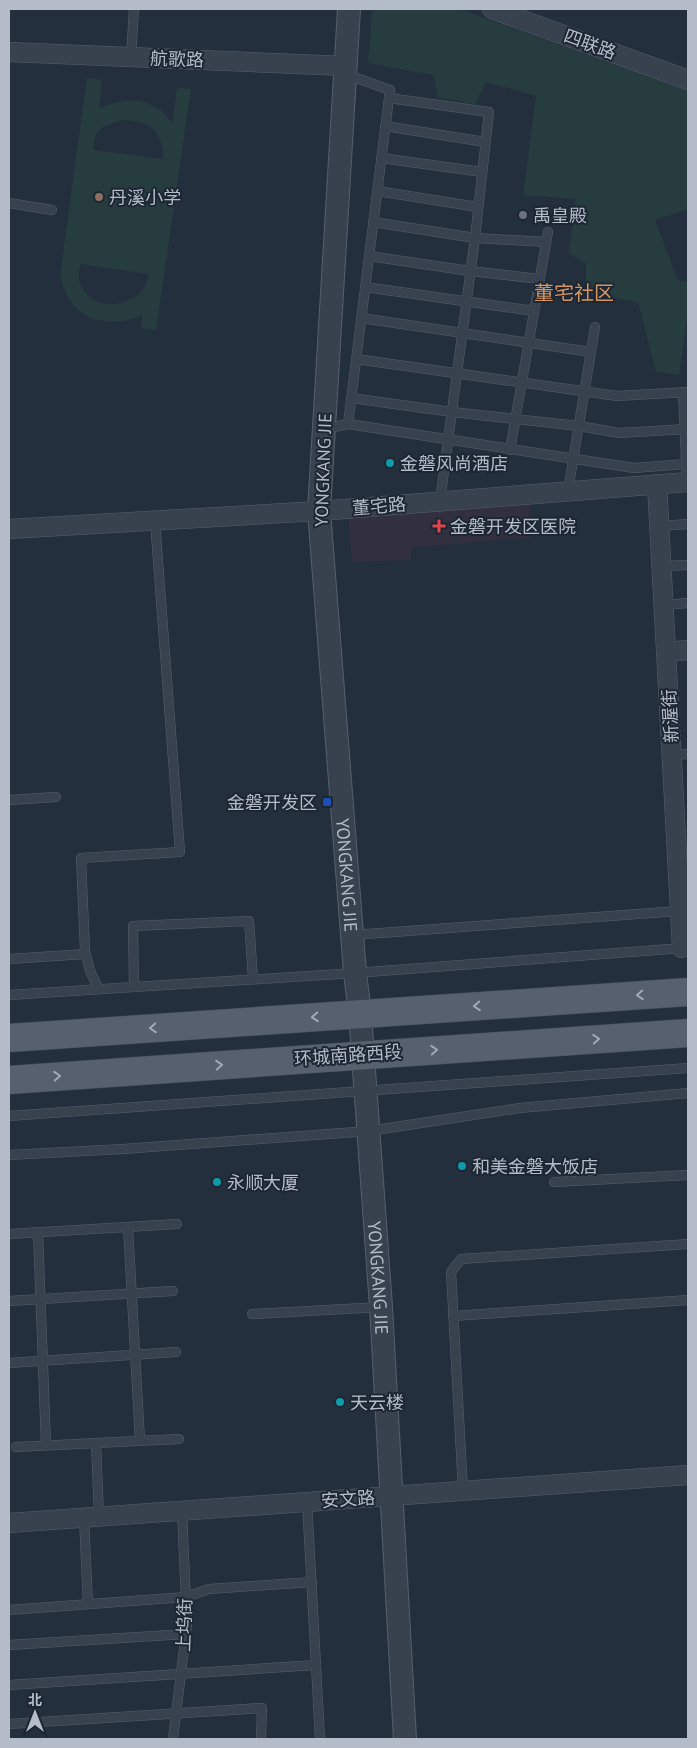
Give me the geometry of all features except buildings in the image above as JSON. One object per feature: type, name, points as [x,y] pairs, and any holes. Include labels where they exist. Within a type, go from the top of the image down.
[{"type":"main road","points":[[9,1038],[688,992]]},
{"type":"main road","name":"环城南路西段","points":[[9,1080],[688,1033]]},
{"type":"street","name":"YONGKANG JIE","points":[[349,9],[319,511],[369,1131],[381,1307],[405,1739]]},
{"type":"street","name":"四联路","points":[[492,9],[688,80]]},
{"type":"street","name":"航歌路","points":[[9,52],[131,57],[345,70]]},
{"type":"street","name":"董宅路","points":[[9,530],[319,511],[658,484],[687,476]]},
{"type":"street","name":"新渥街","points":[[658,484],[666,652],[680,754],[679,910],[685,948]]},
{"type":"street","points":[[666,652],[688,650]]},
{"type":"street","name":"安文路","points":[[9,1523],[688,1475]]},
{"type":"lane","points":[[131,57],[134,9]]},
{"type":"lane","points":[[345,70],[390,90],[348,424]]},
{"type":"lane","points":[[388,98],[489,112],[475,238],[440,501]]},
{"type":"lane","points":[[385,126],[485,142]]},
{"type":"lane","points":[[381,158],[482,172]]},
{"type":"lane","points":[[377,191],[478,207]]},
{"type":"lane","points":[[9,203],[52,210]]},
{"type":"lane","points":[[373,222],[475,238],[546,242]]},
{"type":"lane","points":[[510,450],[548,232]]},
{"type":"lane","points":[[369,256],[470,271],[540,278]]},
{"type":"lane","points":[[365,287],[534,311]]},
{"type":"lane","points":[[361,318],[591,352]]},
{"type":"lane","points":[[568,491],[595,327]]},
{"type":"lane","points":[[324,429],[348,424],[448,441],[687,476],[686,392],[616,396],[356,358]]},
{"type":"lane","points":[[351,398],[452,412],[579,426],[619,433],[686,429]]},
{"type":"lane","points":[[99,990],[90,971],[86,954],[81,858],[180,852],[155,521]]},
{"type":"lane","points":[[660,526],[688,524]]},
{"type":"lane","points":[[662,566],[688,565]]},
{"type":"lane","points":[[664,605],[688,603]]},
{"type":"lane","points":[[9,800],[56,797]]},
{"type":"lane","points":[[352,935],[679,910]]},
{"type":"lane","points":[[134,987],[133,926],[249,921],[253,979]]},
{"type":"lane","points":[[9,995],[356,973],[685,948]]},
{"type":"lane","points":[[9,959],[86,954]]},
{"type":"lane","points":[[9,1116],[688,1068]]},
{"type":"lane","points":[[9,1154],[123,1149],[369,1131],[520,1108],[688,1093]]},
{"type":"lane","points":[[554,1182],[688,1175]]},
{"type":"lane","points":[[9,1234],[177,1224]]},
{"type":"lane","points":[[128,1227],[140,1441]]},
{"type":"lane","points":[[38,1232],[46,1445]]},
{"type":"lane","points":[[463,1490],[450,1272],[461,1259],[688,1244]]},
{"type":"lane","points":[[9,1301],[174,1291]]},
{"type":"lane","points":[[453,1316],[688,1300]]},
{"type":"lane","points":[[252,1314],[381,1307]]},
{"type":"lane","points":[[9,1363],[176,1352]]},
{"type":"lane","points":[[16,1447],[179,1439]]},
{"type":"lane","points":[[88,1604],[96,1443]]},
{"type":"lane","points":[[307,1502],[320,1739]]},
{"type":"lane","name":"上坞街","points":[[173,1739],[186,1634],[182,1511]]},
{"type":"lane","points":[[9,1610],[186,1597],[209,1589],[312,1582]]},
{"type":"lane","points":[[9,1645],[186,1634]]},
{"type":"lane","points":[[9,1685],[316,1666]]},
{"type":"lane","points":[[9,1724],[262,1708],[261,1739]]},
{"type":"shaded area","name":"金磐开发区医院","points":[[529,501],[530,538],[412,547],[411,560],[352,562],[348,515]]},
{"type":"green space","points":[[372,9],[459,9],[688,91],[688,209],[655,220],[678,281],[688,282],[688,312],[679,375],[656,372],[638,302],[586,293],[586,264],[569,253],[576,199],[523,195],[536,96],[486,82],[475,104],[438,98],[433,75],[368,63]]},
{"type":"green space","points":[[87,78],[102,80],[99,108],[120,102],[139,101],[156,107],[172,123],[177,87],[191,89],[156,330],[141,328],[142,315],[116,322],[107,322],[82,313],[70,300],[60,275]],"holes":[[[128,120],[144,124],[155,131],[159,136],[163,150],[163,159],[93,150],[95,137],[101,129],[114,123]],[[80,264],[149,274],[141,292],[124,302],[109,304],[95,300],[84,291],[79,277]]]},
{"type":"place","name":"丹溪小学","points":[[99,197]]},
{"type":"place","name":"禹皇殿","points":[[523,215]]},
{"type":"place","name":"金磐风尚酒店","points":[[390,463]]},
{"type":"place","name":"金磐开发区医院","points":[[439,526]]},
{"type":"place","name":"金磐开发区","points":[[327,802]]},
{"type":"place","name":"和美金磐大饭店","points":[[462,1166]]},
{"type":"place","name":"永顺大厦","points":[[217,1182]]},
{"type":"place","name":"天云楼","points":[[340,1402]]},
{"type":"district","name":"董宅社区","points":[[574,293]]}]
